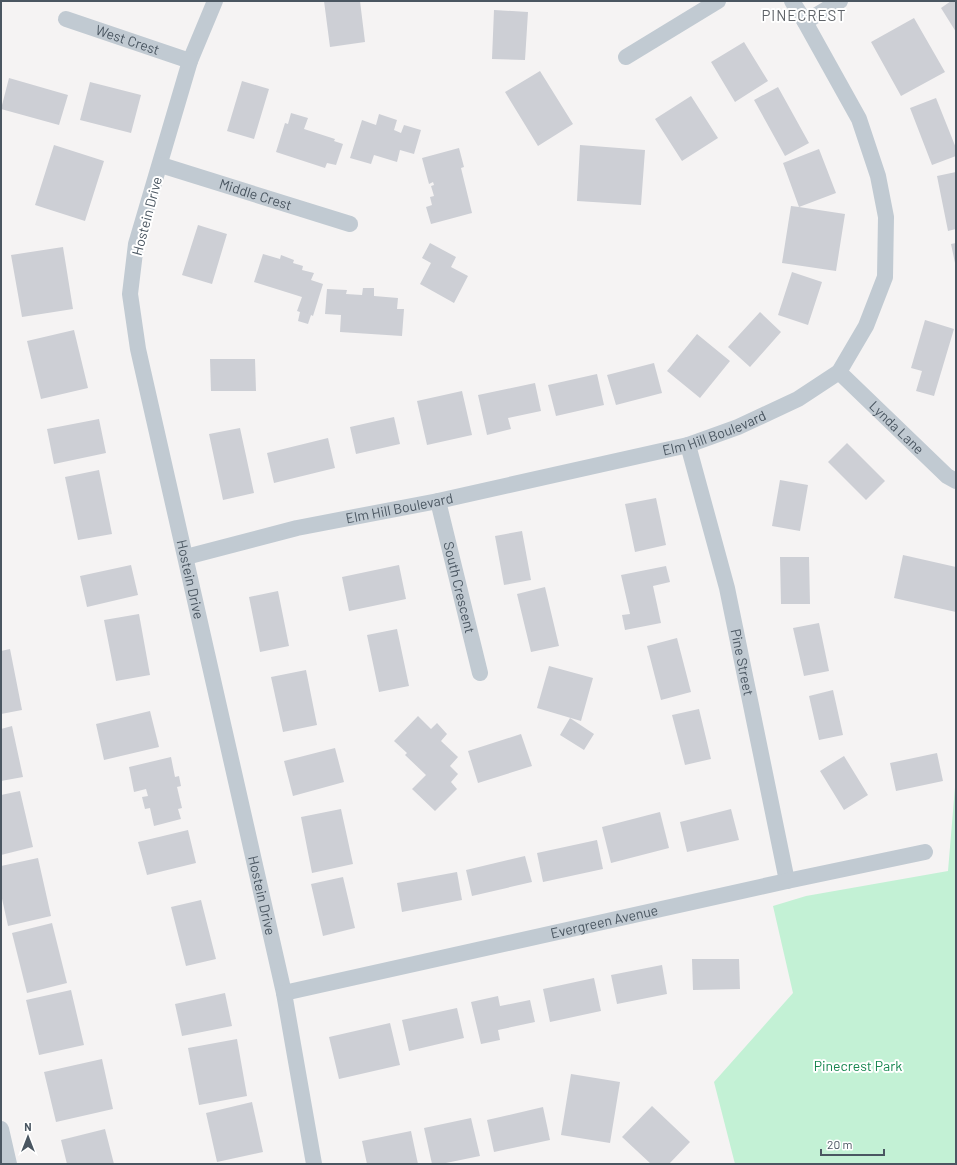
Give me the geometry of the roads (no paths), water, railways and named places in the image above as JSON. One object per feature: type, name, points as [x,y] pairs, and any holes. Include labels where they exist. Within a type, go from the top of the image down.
[{"type":"street","name":"Hostein Drive","points":[[215,1],[190,61],[161,165],[136,244],[130,294],[138,349],[284,993],[314,1164]]},
{"type":"street","points":[[626,57],[718,1]]},
{"type":"street","name":"Elm Hill Boulevard","points":[[186,557],[297,528],[438,501],[688,445],[738,427],[798,399],[839,372],[866,326],[885,277],[886,217],[878,176],[859,119],[792,1]]},
{"type":"street","points":[[805,22],[840,1]]},
{"type":"street","name":"West Crest","points":[[66,18],[190,61]]},
{"type":"street","name":"Middle Crest","points":[[161,165],[350,224]]},
{"type":"street","name":"Lynda Lane","points":[[839,372],[947,476],[956,481]]},
{"type":"street","name":"Pine Street","points":[[688,445],[727,588],[788,881]]},
{"type":"street","name":"South Crescent","points":[[438,501],[480,673]]},
{"type":"street","name":"Evergreen Avenue","points":[[284,993],[925,852]]},
{"type":"street","points":[[1,1129],[9,1164]]},
{"type":"district","name":"PINECREST","points":[[804,16]]},
{"type":"park label","name":"Pinecrest Park","points":[[858,1066]]}]
